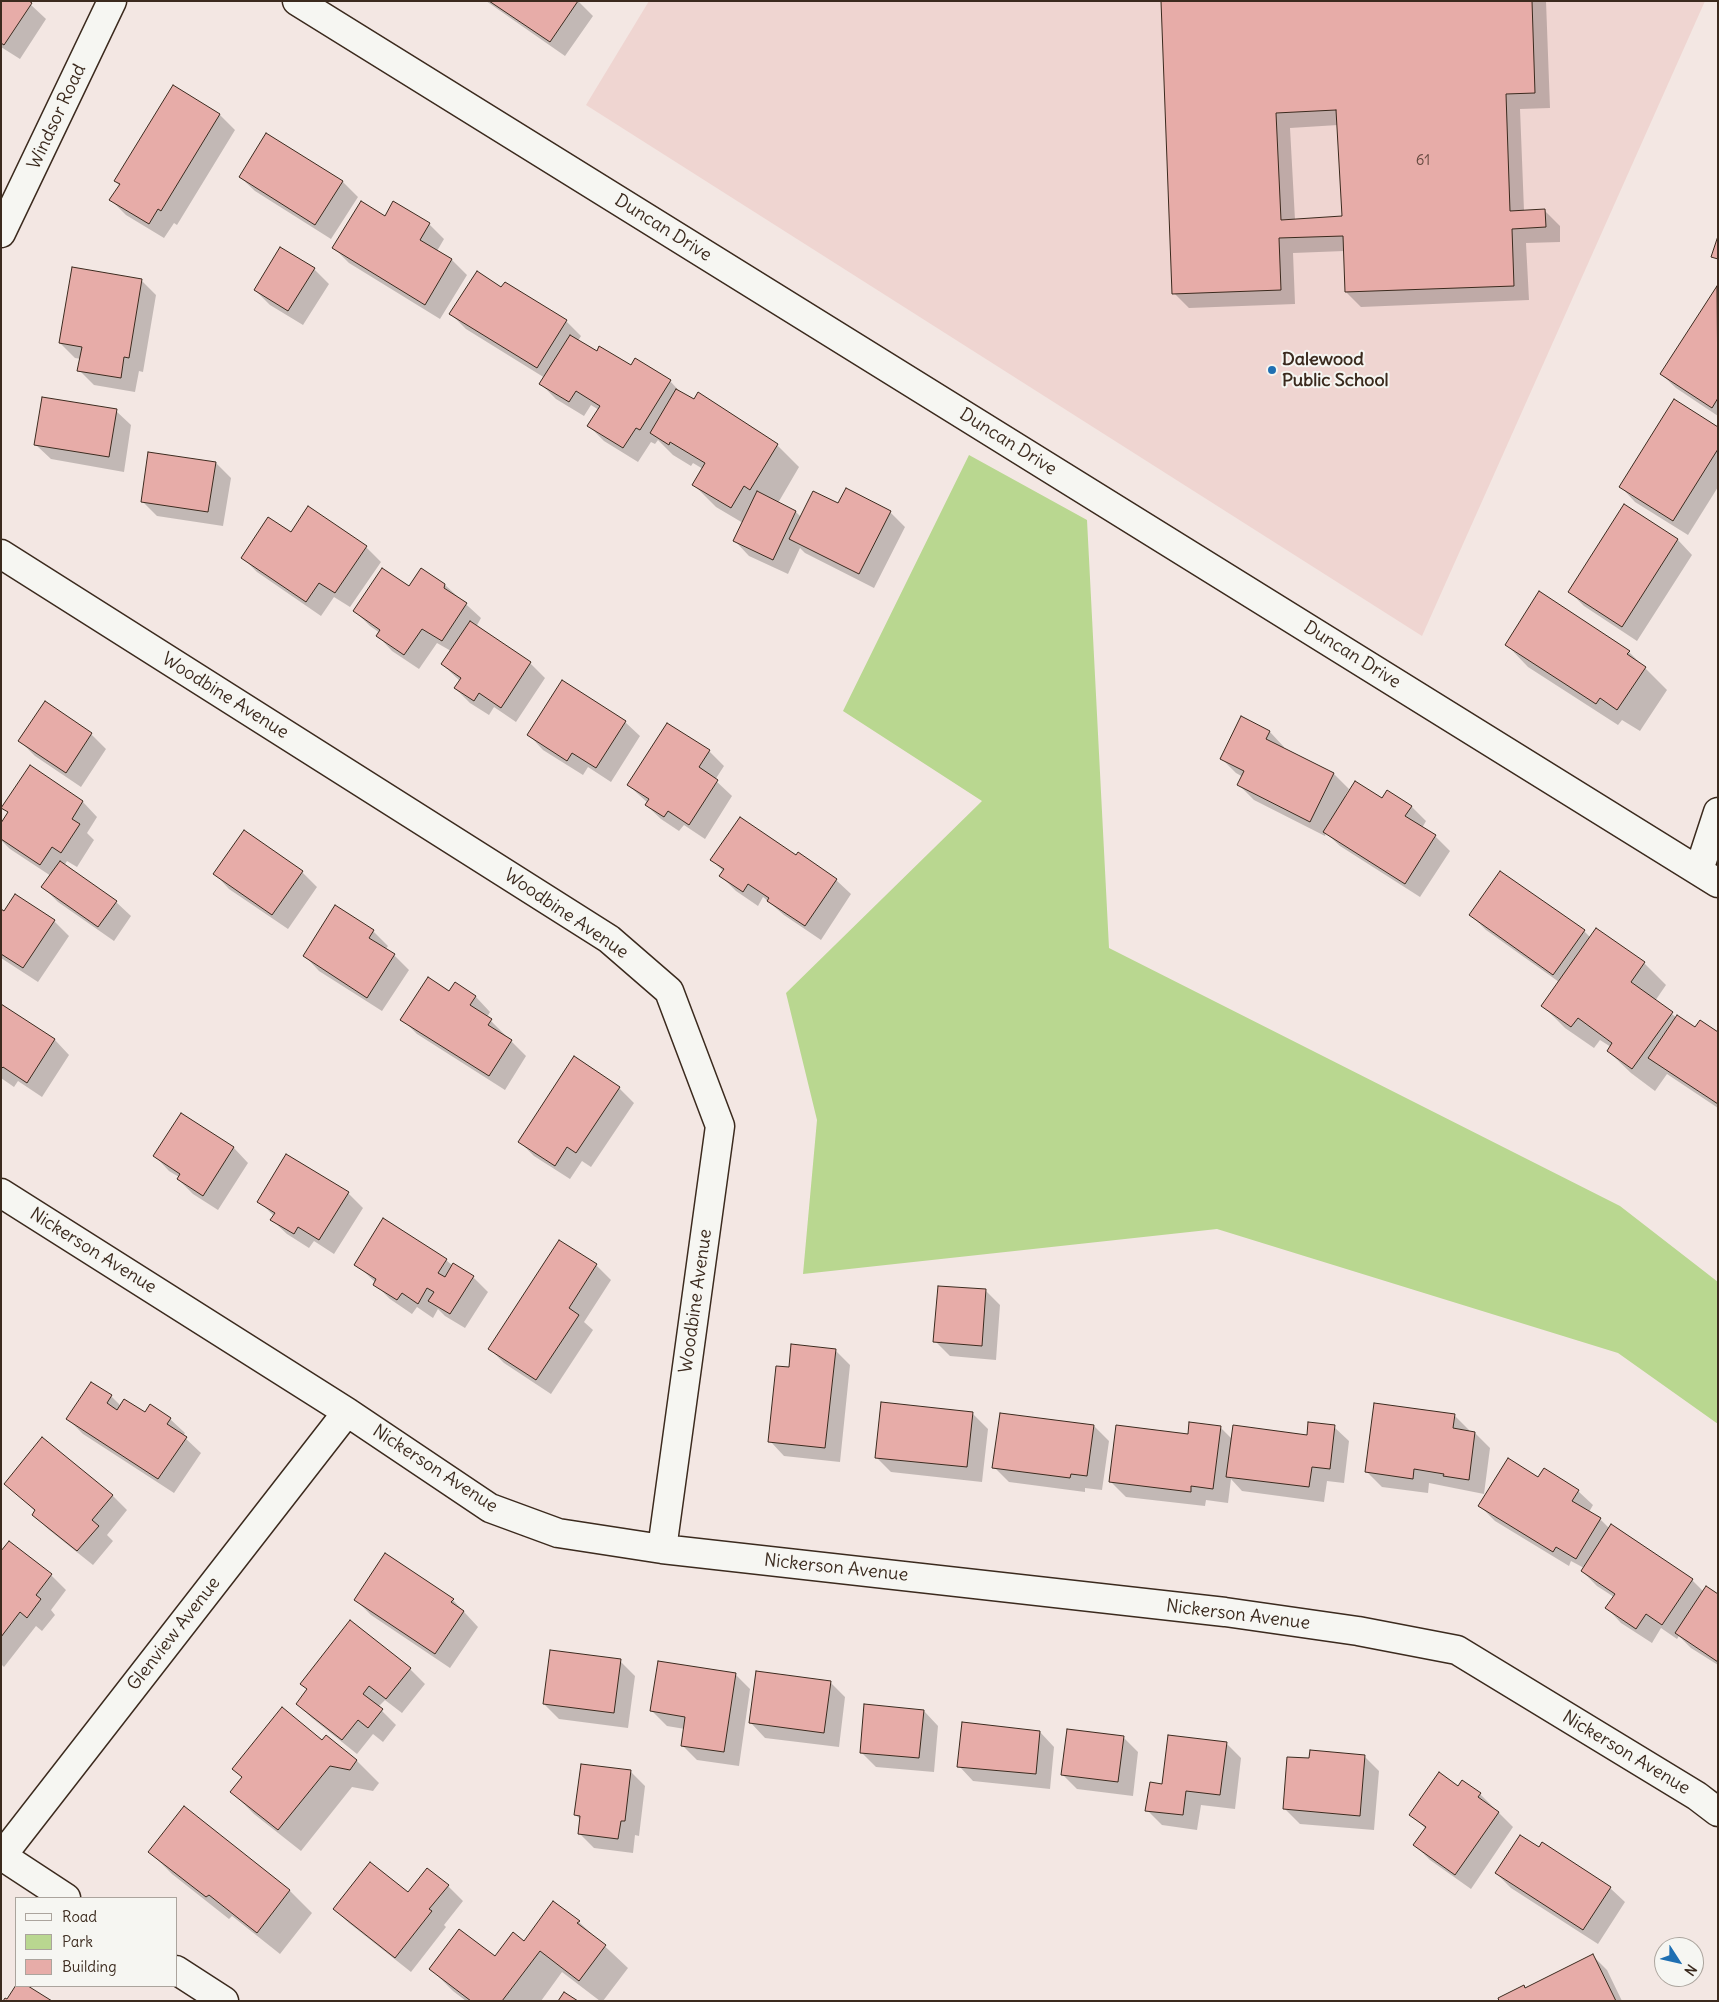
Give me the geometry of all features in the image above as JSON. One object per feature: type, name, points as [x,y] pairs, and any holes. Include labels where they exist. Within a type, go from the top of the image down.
[{"type":"street","name":"Windsor Road","points":[[1,234],[112,1]]},
{"type":"street","name":"Duncan Drive","points":[[297,1],[1708,876]]},
{"type":"street","name":"Woodbine Avenue","points":[[1,554],[609,939],[669,990],[720,1126],[662,1549]]},
{"type":"street","points":[[1708,876],[1718,812]]},
{"type":"street","name":"Nickerson Avenue","points":[[1,1193],[347,1412],[490,1508],[558,1533],[662,1549],[1226,1612],[1358,1631],[1457,1650],[1697,1796],[1718,1812]]},
{"type":"street","name":"Glenview Avenue","points":[[2,1856],[347,1412]]},
{"type":"street","points":[[2,1856],[64,1897]]},
{"type":"street","points":[[178,1971],[224,2001]]},
{"type":"shaded area","name":"Dalewood Public School","points":[[649,1],[1705,1],[1422,636],[586,105]]},
{"type":"green space","points":[[969,455],[1087,520],[1109,948],[1620,1206],[1718,1282],[1718,1424],[1618,1353],[1217,1229],[803,1274],[817,1120],[786,993],[982,801],[843,711]]},
{"type":"building","points":[[1,1],[29,1],[32,3],[4,45],[1,43]]},
{"type":"building","points":[[489,1],[578,1],[550,42]]},
{"type":"building","points":[[1161,1],[1532,1],[1535,93],[1506,94],[1510,211],[1545,209],[1546,227],[1512,229],[1514,286],[1345,292],[1343,236],[1279,238],[1281,290],[1172,294]],"holes":[[[1336,110],[1342,216],[1281,220],[1276,113]]]},
{"type":"building","points":[[173,85],[220,114],[161,211],[158,209],[149,224],[109,200],[120,184],[114,181]]},
{"type":"building","points":[[266,133],[343,181],[315,225],[239,177]]},
{"type":"building","points":[[361,201],[385,216],[393,201],[430,223],[420,240],[452,259],[425,305],[332,248]]},
{"type":"building","points":[[1718,236],[1718,259],[1711,257]]},
{"type":"building","points":[[280,247],[315,268],[288,311],[254,290]]},
{"type":"building","points":[[72,267],[142,279],[129,358],[124,357],[121,378],[77,371],[82,347],[59,343]]},
{"type":"building","points":[[477,271],[501,287],[505,282],[567,320],[537,368],[449,314]]},
{"type":"building","points":[[1717,286],[1718,398],[1712,408],[1660,374]]},
{"type":"building","points":[[570,335],[597,351],[599,346],[631,365],[635,358],[671,380],[640,430],[636,428],[623,448],[587,426],[600,406],[576,391],[569,402],[539,384]]},
{"type":"building","points":[[676,389],[694,399],[698,392],[778,444],[750,490],[744,486],[731,508],[692,485],[705,463],[670,442],[669,445],[650,433]]},
{"type":"building","points":[[42,397],[117,409],[109,457],[34,445]]},
{"type":"building","points":[[1674,399],[1718,427],[1718,449],[1673,521],[1619,487]]},
{"type":"building","points":[[148,452],[216,462],[208,512],[141,502]]},
{"type":"building","points":[[846,488],[891,511],[859,574],[789,539],[813,491],[838,503]]},
{"type":"building","points":[[757,491],[796,511],[773,560],[733,541]]},
{"type":"building","points":[[1624,504],[1678,539],[1622,627],[1568,592]]},
{"type":"building","points":[[308,506],[367,546],[335,593],[319,583],[306,602],[241,558],[268,517],[291,532]]},
{"type":"building","points":[[382,568],[409,586],[421,568],[445,584],[444,588],[467,603],[442,641],[422,629],[404,655],[376,636],[380,630],[353,611]]},
{"type":"building","points":[[1539,591],[1630,651],[1627,654],[1646,667],[1617,710],[1600,698],[1596,704],[1505,645]]},
{"type":"building","points":[[470,621],[531,662],[501,708],[479,693],[474,701],[454,688],[461,678],[441,664]]},
{"type":"building","points":[[562,680],[626,721],[596,768],[572,753],[567,761],[527,735]]},
{"type":"building","points":[[45,701],[92,733],[66,773],[18,741]]},
{"type":"building","points":[[1241,716],[1270,731],[1266,739],[1334,773],[1310,822],[1237,785],[1244,771],[1220,759]]},
{"type":"building","points":[[667,723],[710,750],[699,767],[718,780],[689,825],[668,811],[664,817],[645,805],[649,799],[627,785]]},
{"type":"building","points":[[30,765],[83,801],[72,819],[80,824],[61,853],[52,847],[40,865],[1,839],[1,823],[8,812],[1,808]]},
{"type":"building","points":[[1355,781],[1382,798],[1387,790],[1412,806],[1405,816],[1436,835],[1405,884],[1323,832]]},
{"type":"building","points":[[740,817],[796,855],[798,852],[837,879],[805,926],[767,901],[769,898],[748,884],[743,892],[719,876],[724,869],[710,860]]},
{"type":"building","points":[[244,830],[303,871],[272,915],[213,874]]},
{"type":"building","points":[[60,861],[117,901],[98,927],[41,887]]},
{"type":"building","points":[[1500,871],[1585,930],[1553,975],[1469,915]]},
{"type":"building","points":[[15,894],[55,920],[23,968],[1,954],[1,909],[4,911]]},
{"type":"building","points":[[335,905],[374,930],[369,938],[395,954],[367,998],[303,956]]},
{"type":"building","points":[[1596,928],[1645,962],[1631,982],[1673,1012],[1632,1069],[1607,1051],[1612,1043],[1578,1018],[1571,1027],[1541,1006]]},
{"type":"building","points":[[428,977],[449,991],[455,982],[476,996],[470,1005],[492,1019],[488,1025],[512,1040],[489,1076],[400,1020]]},
{"type":"building","points":[[1,1004],[55,1039],[27,1083],[3,1067],[1,1069]]},
{"type":"building","points":[[1677,1015],[1695,1027],[1700,1020],[1718,1032],[1718,1104],[1648,1058]]},
{"type":"building","points":[[574,1056],[620,1087],[576,1153],[567,1147],[555,1166],[518,1142]]},
{"type":"building","points":[[181,1113],[234,1147],[203,1196],[177,1179],[180,1174],[153,1156]]},
{"type":"building","points":[[286,1154],[349,1192],[319,1240],[298,1227],[294,1234],[270,1220],[275,1213],[257,1202]]},
{"type":"building","points":[[383,1218],[447,1259],[438,1273],[445,1277],[453,1263],[474,1276],[450,1314],[428,1301],[434,1292],[427,1288],[418,1304],[402,1293],[397,1300],[373,1285],[376,1279],[354,1265]]},
{"type":"building","points":[[559,1240],[597,1264],[569,1308],[579,1315],[536,1380],[488,1349]]},
{"type":"building","points":[[938,1286],[986,1289],[982,1346],[933,1342]]},
{"type":"building","points":[[791,1344],[836,1349],[825,1448],[768,1442],[776,1366],[789,1367]]},
{"type":"building","points":[[91,1382],[112,1395],[107,1403],[117,1410],[124,1399],[145,1412],[150,1404],[171,1418],[167,1424],[187,1437],[158,1479],[66,1419]]},
{"type":"building","points":[[881,1402],[973,1412],[967,1467],[875,1458]]},
{"type":"building","points":[[1374,1403],[1455,1414],[1453,1428],[1475,1432],[1469,1480],[1414,1469],[1413,1479],[1365,1472]]},
{"type":"building","points":[[1000,1413],[1094,1425],[1087,1476],[1071,1474],[1070,1478],[992,1468]]},
{"type":"building","points":[[1189,1422],[1221,1426],[1213,1489],[1191,1486],[1191,1492],[1109,1482],[1116,1425],[1188,1434]]},
{"type":"building","points":[[1308,1422],[1335,1425],[1330,1469],[1312,1467],[1309,1487],[1226,1477],[1233,1425],[1307,1435]]},
{"type":"building","points":[[42,1437],[113,1495],[92,1520],[99,1526],[77,1551],[32,1515],[35,1510],[4,1484]]},
{"type":"building","points":[[1508,1458],[1538,1477],[1544,1468],[1579,1490],[1572,1501],[1601,1518],[1576,1559],[1556,1547],[1553,1552],[1478,1506]]},
{"type":"building","points":[[1611,1524],[1693,1579],[1662,1625],[1646,1614],[1636,1629],[1605,1608],[1615,1594],[1581,1571]]},
{"type":"building","points":[[9,1541],[52,1574],[36,1595],[41,1599],[27,1618],[20,1612],[1,1637],[1,1551]]},
{"type":"building","points":[[385,1553],[454,1599],[451,1602],[464,1611],[435,1654],[354,1600]]},
{"type":"building","points":[[1706,1586],[1718,1594],[1718,1662],[1675,1633]]},
{"type":"building","points":[[350,1620],[411,1668],[386,1699],[369,1686],[363,1694],[383,1709],[368,1728],[358,1720],[342,1740],[296,1704],[307,1689],[300,1684]]},
{"type":"building","points":[[550,1650],[621,1659],[614,1713],[543,1704]]},
{"type":"building","points":[[658,1661],[736,1673],[724,1752],[681,1746],[685,1717],[650,1711]]},
{"type":"building","points":[[756,1671],[831,1681],[824,1733],[749,1723]]},
{"type":"building","points":[[864,1704],[924,1710],[919,1758],[860,1753]]},
{"type":"building","points":[[282,1707],[322,1740],[326,1735],[357,1760],[350,1770],[330,1766],[278,1830],[230,1792],[242,1777],[232,1769]]},
{"type":"building","points":[[962,1722],[1040,1731],[1036,1774],[957,1767]]},
{"type":"building","points":[[1067,1729],[1124,1736],[1118,1782],[1061,1775]]},
{"type":"building","points":[[1168,1735],[1227,1742],[1220,1795],[1186,1791],[1183,1815],[1145,1811],[1150,1782],[1162,1784]]},
{"type":"building","points":[[1310,1750],[1365,1755],[1360,1816],[1283,1809],[1287,1757],[1309,1758]]},
{"type":"building","points":[[581,1764],[631,1770],[625,1821],[621,1821],[618,1839],[578,1834],[580,1816],[574,1815]]},
{"type":"building","points":[[1439,1772],[1458,1786],[1462,1780],[1481,1793],[1478,1797],[1499,1812],[1455,1875],[1413,1845],[1426,1827],[1409,1815]]},
{"type":"building","points":[[184,1806],[290,1890],[257,1933],[209,1895],[206,1897],[148,1852]]},
{"type":"building","points":[[1520,1835],[1539,1847],[1542,1842],[1611,1887],[1583,1930],[1495,1873]]},
{"type":"building","points":[[370,1862],[408,1892],[427,1868],[449,1885],[429,1909],[432,1911],[395,1958],[333,1909]]},
{"type":"building","points":[[553,1901],[580,1921],[577,1923],[606,1945],[579,1981],[540,1951],[502,2001],[471,2001],[429,1969],[459,1929],[495,1956],[513,1932],[524,1941]]},
{"type":"building","points":[[1593,1954],[1616,2001],[1499,2001],[1498,1998],[1524,1985],[1525,1988]]},
{"type":"building","points":[[15,1987],[30,1987],[52,2001],[3,2001],[5,1998],[7,1999]]},
{"type":"building","points":[[564,1992],[578,2001],[558,2001]]},
{"type":"place","name":"Dalewood Public School","points":[[1272,370]]}]
